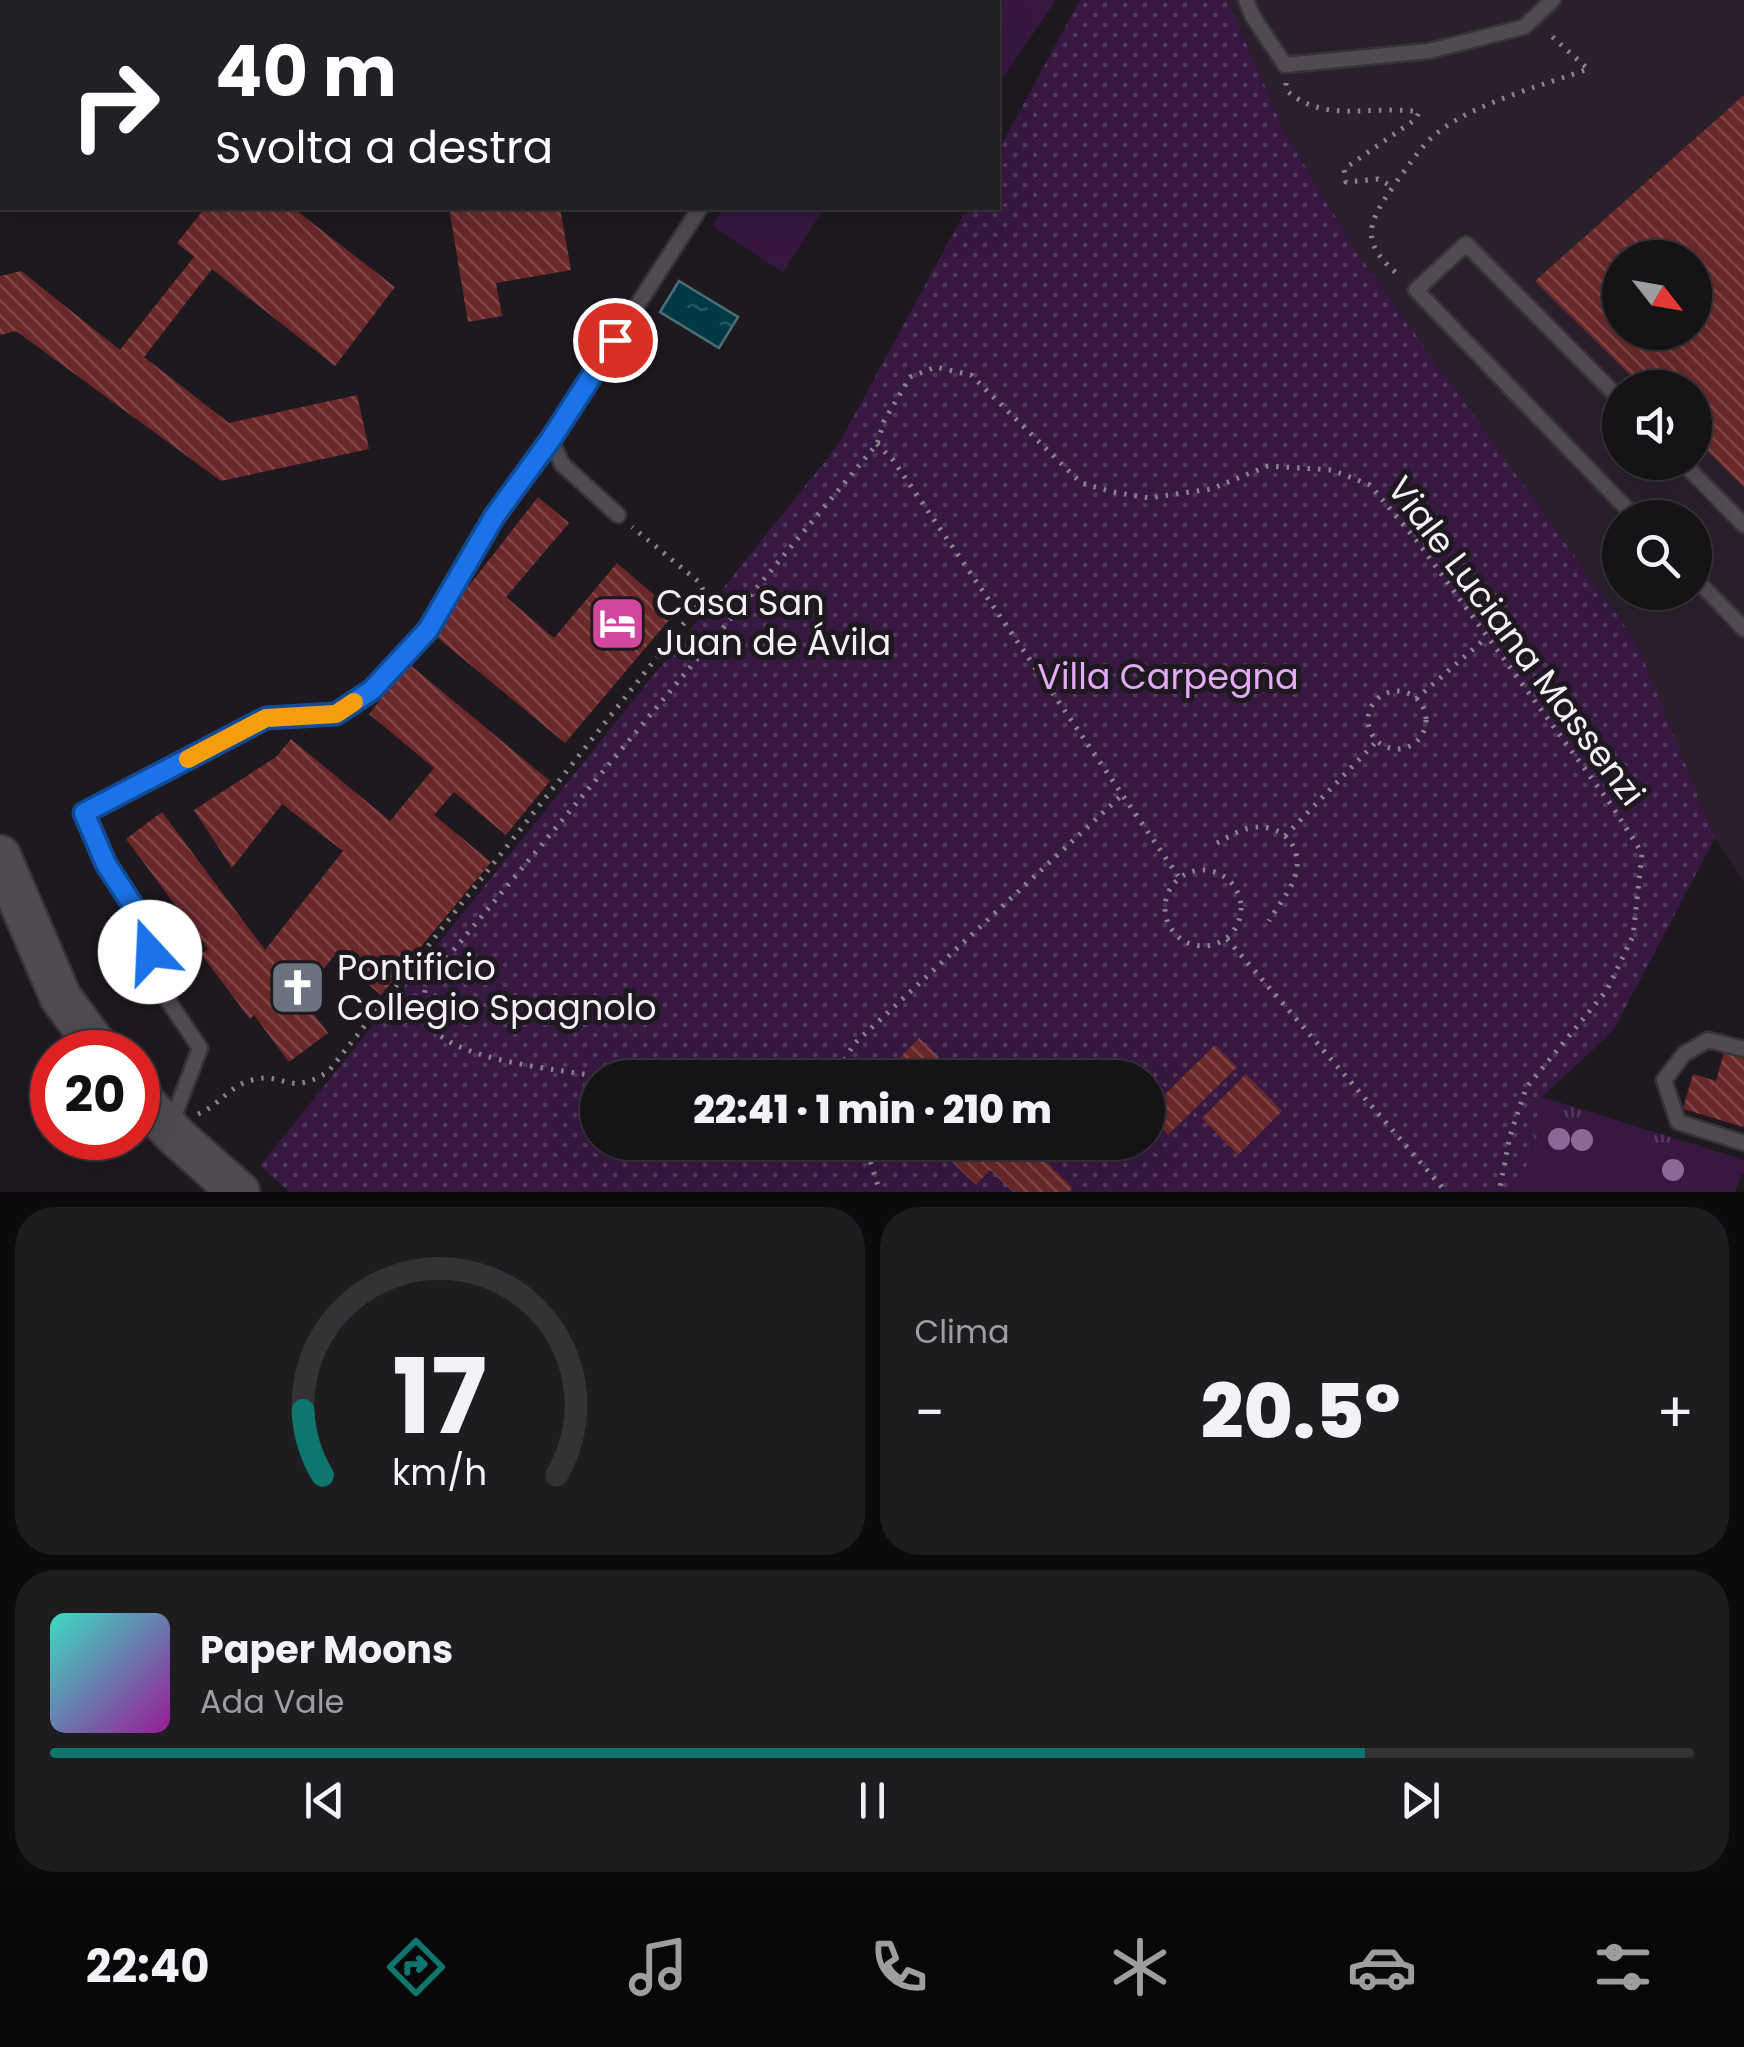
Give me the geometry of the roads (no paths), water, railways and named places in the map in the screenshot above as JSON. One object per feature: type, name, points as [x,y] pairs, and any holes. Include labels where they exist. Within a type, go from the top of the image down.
[{"type":"main road","points":[[0,856],[61,998],[85,1030]]},
{"type":"main road","points":[[160,1119],[239,1192]]},
{"type":"lane","points":[[1246,0],[1285,65],[1429,51],[1524,27],[1553,0]]},
{"type":"lane","points":[[174,1134],[200,1048],[152,976],[147,927],[106,864],[84,813],[266,718],[336,714],[372,690],[428,630],[494,517],[551,439],[699,210]]},
{"type":"lane","points":[[1602,382],[1466,244],[1416,290],[1619,500]]},
{"type":"lane","points":[[551,439],[562,464],[618,515]]},
{"type":"lane","points":[[1700,480],[1744,525]]},
{"type":"lane","points":[[1712,596],[1744,629]]},
{"type":"lane","points":[[1744,1048],[1708,1040],[1684,1054],[1664,1080],[1678,1122],[1744,1143]]},
{"type":"water","points":[[679,281],[738,317],[719,348],[660,312]]},
{"type":"place","name":"Casa San Juan de Ávila","points":[[617,623]]},
{"type":"place","name":"Pontificio Collegio Spagnolo","points":[[298,988]]},
{"type":"park label","name":"Villa Carpegna","points":[[1168,677]]}]
